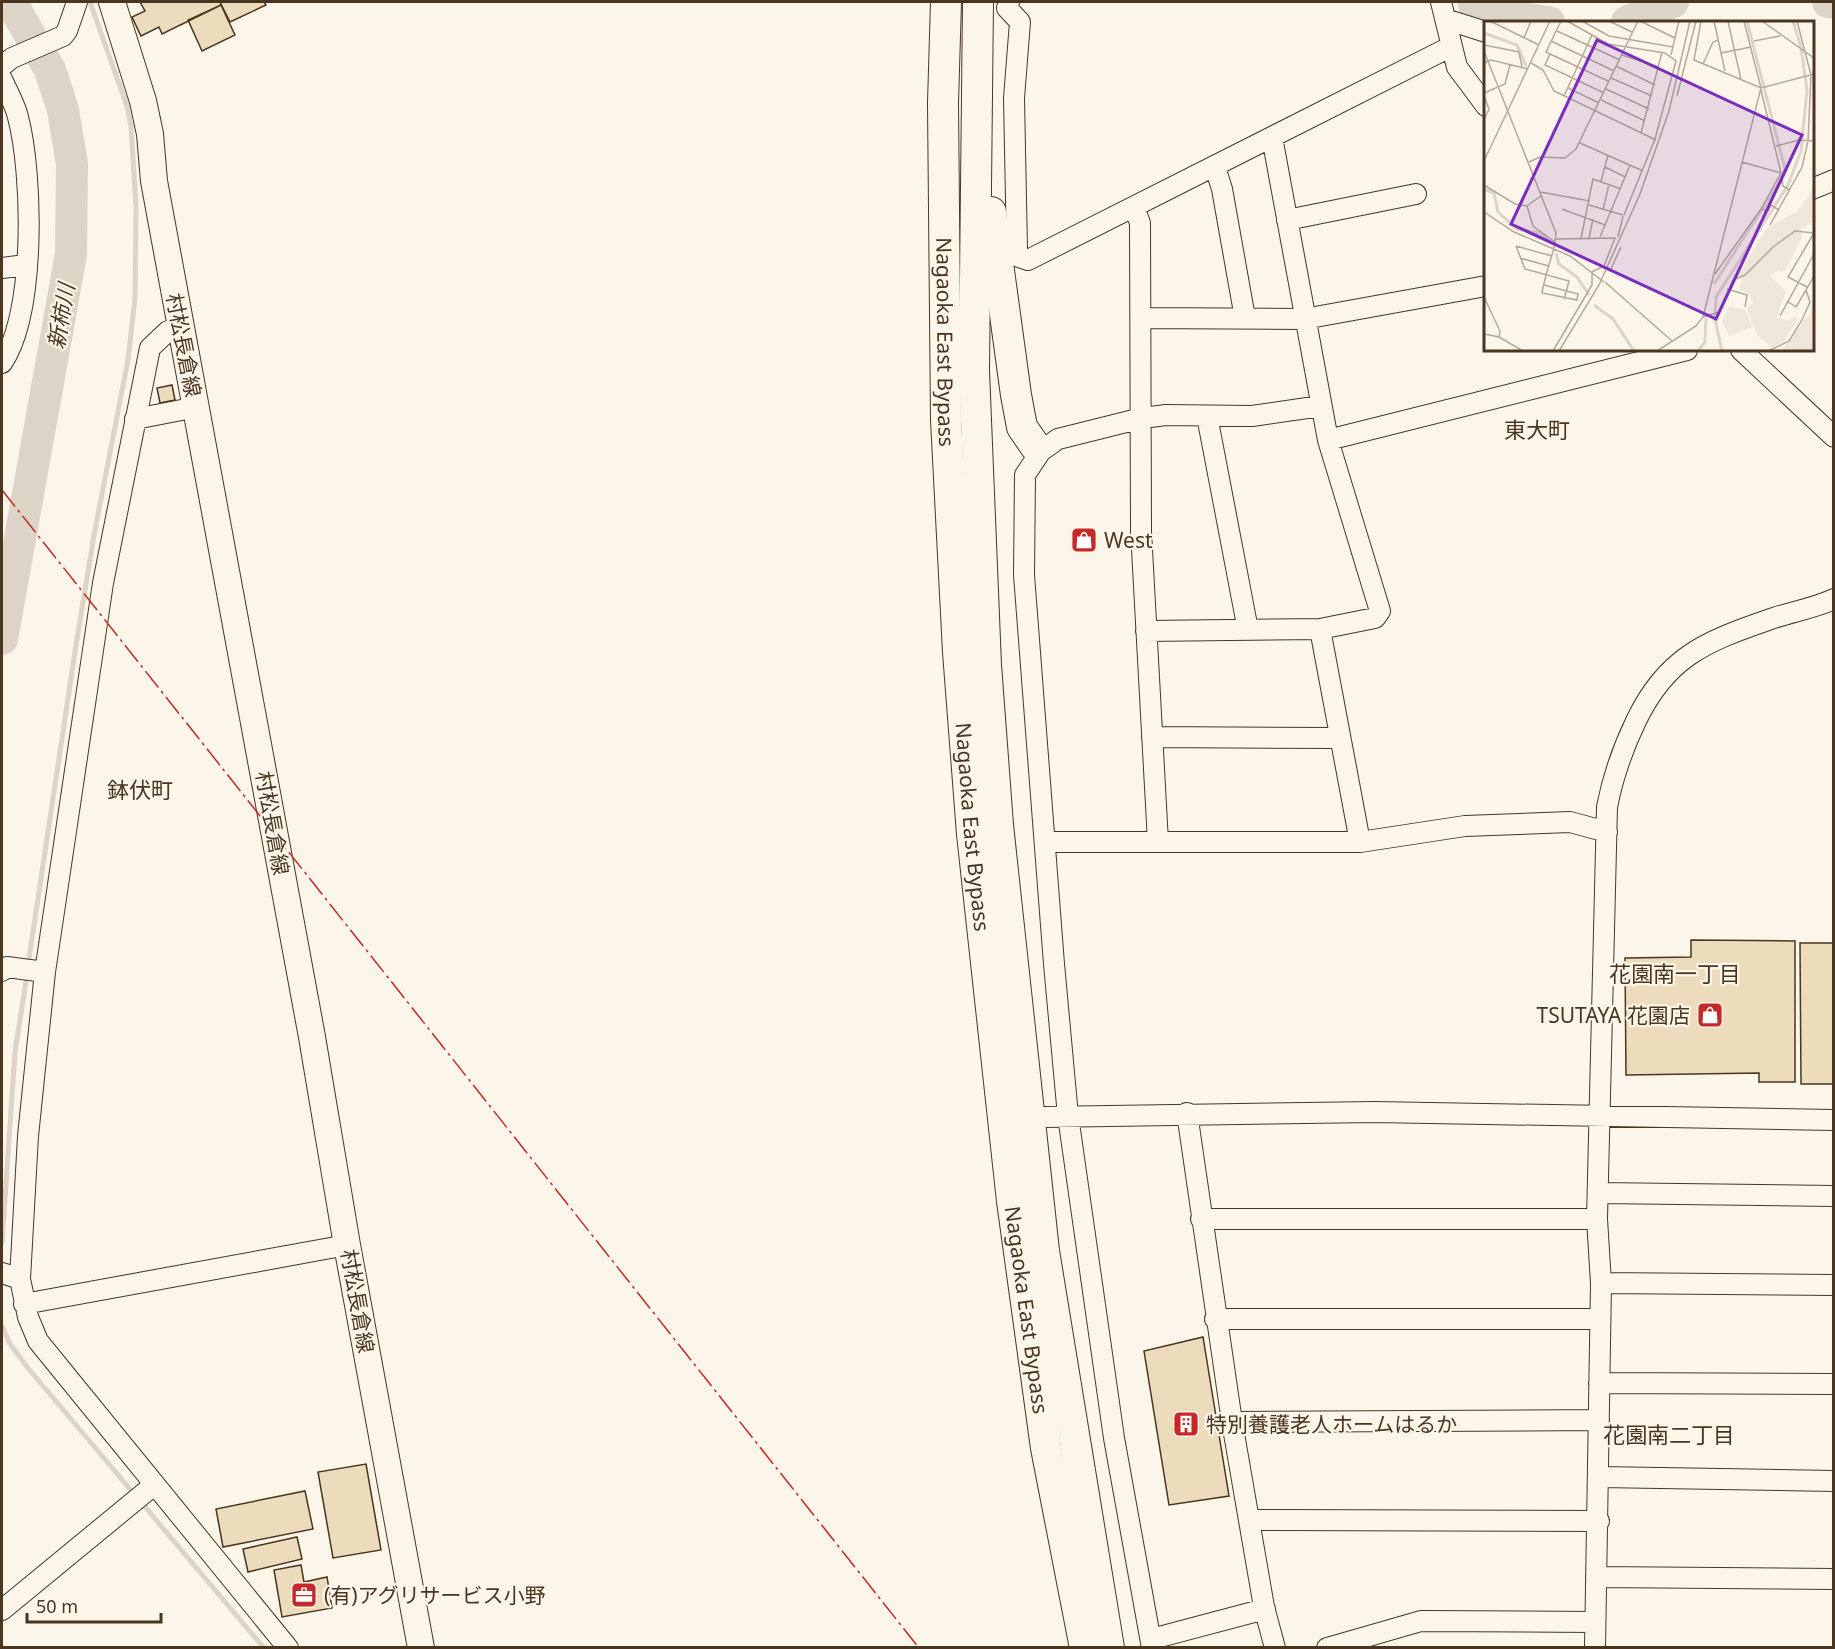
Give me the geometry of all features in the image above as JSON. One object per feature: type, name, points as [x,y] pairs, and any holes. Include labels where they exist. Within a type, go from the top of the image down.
[{"type":"highway","name":"Nagaoka East Bypass","points":[[946,2],[943,103],[946,420],[958,652],[994,1056],[1046,1448],[1085,1647]]},
{"type":"highway","name":"Nagaoka East Bypass","points":[[998,3],[978,99],[974,371],[986,665],[998,825],[1044,1251],[1109,1647]]},
{"type":"highway","points":[[978,99],[996,254],[1016,395],[1022,427],[1038,449]]},
{"type":"highway","points":[[1046,1448],[1071,1647]]},
{"type":"main road","name":"村松長倉線","points":[[112,2],[138,77],[150,134],[154,181],[312,1037],[347,1245],[421,1647]]},
{"type":"street","points":[[7,62],[63,36],[77,2]]},
{"type":"street","points":[[998,3],[1020,22],[1014,98],[1017,250],[1019,257],[1028,260],[1450,47]]},
{"type":"street","points":[[1443,10],[1484,31]]},
{"type":"street","points":[[1443,10],[1450,47],[1461,76],[1484,105]]},
{"type":"street","points":[[2,79],[18,114],[26,153],[28,187],[26,265],[12,348],[2,363]]},
{"type":"street","points":[[1146,631],[1320,628],[1375,618],[1380,611],[1328,440],[1272,137]]},
{"type":"street","points":[[1215,167],[1222,189],[1245,318]]},
{"type":"street","points":[[1814,188],[1833,180]]},
{"type":"street","points":[[1287,220],[1416,194]]},
{"type":"street","points":[[1134,207],[1140,223],[1143,418],[1141,508],[1158,842]]},
{"type":"street","points":[[2,268],[26,265]]},
{"type":"street","points":[[1141,318],[1304,319],[1484,286]]},
{"type":"street","points":[[181,329],[168,331],[150,348],[26,971],[28,1136],[11,1276],[38,1341],[288,1647]]},
{"type":"street","points":[[1328,440],[1683,351]]},
{"type":"street","points":[[1743,351],[1833,437]]},
{"type":"street","points":[[1265,1610],[1152,1643],[1135,1566],[1114,1438],[1068,1116],[1024,575],[1023,496],[1025,475],[1038,449],[1058,439],[1143,418],[1252,416],[1321,406]]},
{"type":"street","points":[[135,419],[196,407]]},
{"type":"street","points":[[1207,416],[1248,630]]},
{"type":"street","points":[[1595,1647],[1600,1477],[1599,1319],[1601,1283],[1597,1219],[1598,1114],[1607,807],[1618,760],[1645,701],[1666,673],[1703,646],[1722,637],[1833,599]]},
{"type":"street","points":[[1320,628],[1360,842]]},
{"type":"street","points":[[1152,737],[1339,738]]},
{"type":"street","points":[[1045,842],[1360,842],[1465,826],[1570,822],[1606,832]]},
{"type":"street","points":[[1187,1113],[1215,1319],[1265,1610],[1275,1647]]},
{"type":"street","points":[[1045,1117],[1187,1113],[1598,1114],[1833,1120]]},
{"type":"street","points":[[1599,1192],[1833,1196]]},
{"type":"street","points":[[1202,1219],[1597,1219]]},
{"type":"street","points":[[24,1304],[347,1245]]},
{"type":"street","points":[[1601,1283],[1833,1285]]},
{"type":"street","points":[[1215,1319],[1599,1319]]},
{"type":"street","points":[[1599,1383],[1833,1384]]},
{"type":"street","points":[[1232,1422],[1599,1420]]},
{"type":"street","points":[[1600,1477],[1833,1481]]},
{"type":"street","points":[[2,1610],[154,1485]]},
{"type":"street","points":[[1251,1520],[1599,1521]]},
{"type":"street","points":[[1596,1576],[1833,1579]]},
{"type":"street","points":[[1327,1647],[1421,1621],[1595,1622]]},
{"type":"building","points":[[140,2],[220,2],[221,5],[162,34],[159,27],[141,36],[132,17],[145,11]]},
{"type":"building","points":[[220,2],[264,2],[266,5],[230,22]]},
{"type":"building","points":[[221,5],[235,35],[202,51],[188,20]]},
{"type":"building","points":[[172,385],[175,400],[160,403],[157,388]]},
{"type":"building","name":"TSUTAYA 花園店","points":[[1691,940],[1795,941],[1795,1082],[1759,1082],[1759,1073],[1626,1075],[1625,958],[1691,957]]},
{"type":"building","points":[[1800,943],[1834,943],[1834,1084],[1801,1084]]},
{"type":"building","name":"特別養護老人ホームはるか","points":[[1203,1337],[1229,1496],[1169,1505],[1144,1351]]},
{"type":"building","points":[[366,1464],[381,1550],[333,1558],[318,1472]]},
{"type":"building","points":[[305,1491],[313,1529],[223,1547],[216,1509]]},
{"type":"building","points":[[297,1537],[302,1559],[248,1572],[243,1549]]},
{"type":"building","name":"(有)アグリサービス小野","points":[[301,1565],[304,1582],[327,1577],[332,1608],[282,1617],[274,1570]]},
{"type":"waterway","name":"新柿川","points":[[2,639],[71,254],[72,164],[63,110],[50,70],[11,2]]},
{"type":"waterway","points":[[28,965],[76,645],[94,535],[128,360],[135,298],[136,207],[131,126],[127,106],[90,2]]},
{"type":"waterway","points":[[1629,21],[1673,2]]},
{"type":"waterway","points":[[1828,2],[1834,3]]},
{"type":"waterway","points":[[1474,4],[1491,14],[1542,21]]},
{"type":"waterway","points":[[2,1243],[15,1052],[27,975]]},
{"type":"waterway","points":[[2,1326],[10,1344],[28,1368],[264,1648]]},
{"type":"power","points":[[2,490],[919,1648]]},
{"type":"place","name":"West","points":[[1084,540]]},
{"type":"place","name":"TSUTAYA 花園店","points":[[1710,1015]]},
{"type":"place","name":"特別養護老人ホームはるか","points":[[1186,1424]]},
{"type":"place","name":"(有)アグリサービス小野","points":[[304,1595]]},
{"type":"district","name":"東大町","points":[[1537,429]]},
{"type":"district","name":"鉢伏町","points":[[140,789]]},
{"type":"district","name":"花園南一丁目","points":[[1675,973]]},
{"type":"district","name":"花園南二丁目","points":[[1669,1434]]}]
